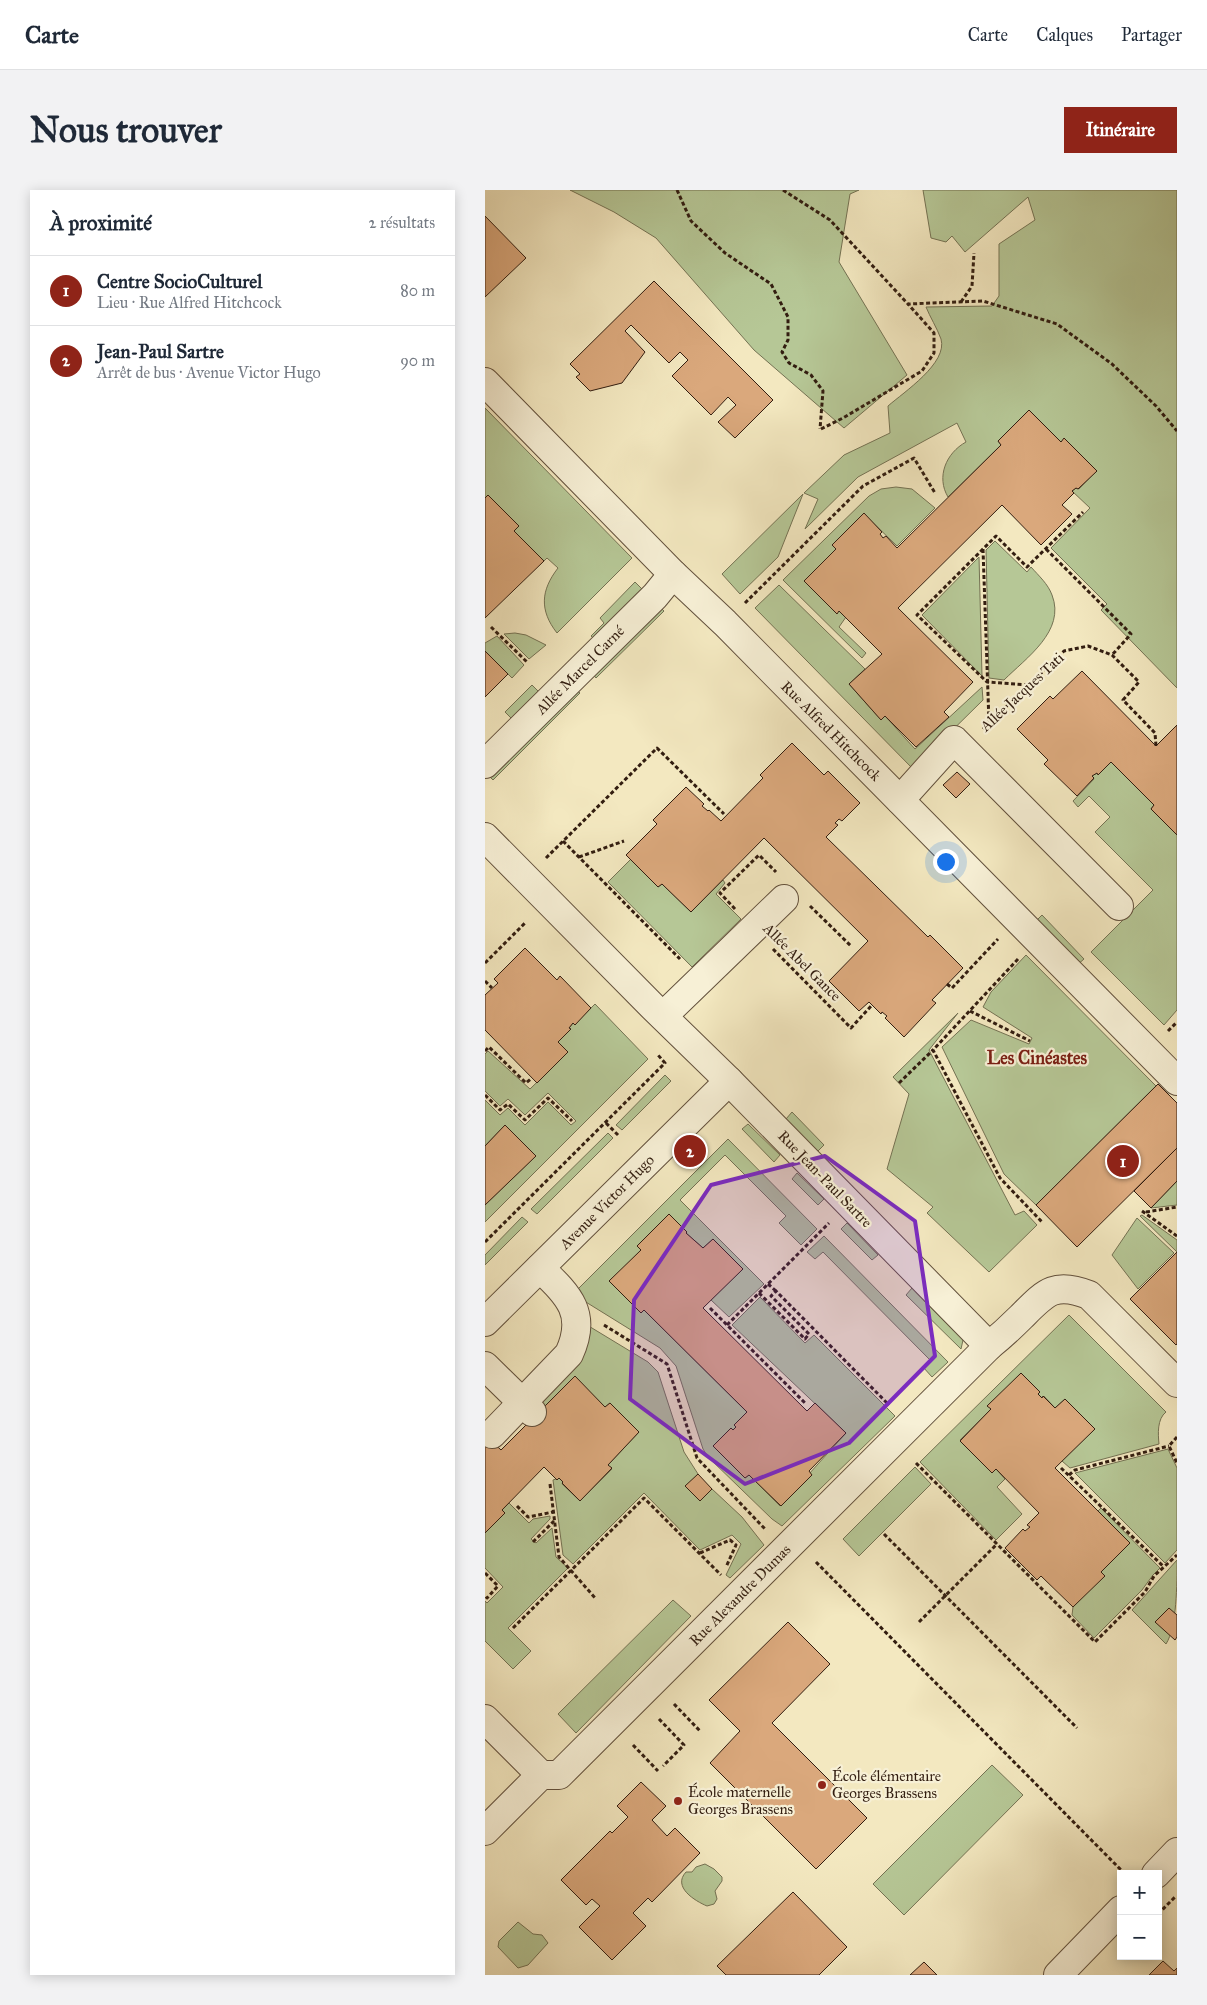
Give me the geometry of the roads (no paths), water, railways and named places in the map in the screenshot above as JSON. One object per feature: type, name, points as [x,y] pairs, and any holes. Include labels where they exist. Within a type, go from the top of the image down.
[{"type":"street","name":"Rue Alfred Hitchcock","points":[[485,382],[673,574],[725,624],[1177,1080]]},
{"type":"street","name":"Allée Marcel Carné","points":[[485,764],[655,596],[673,574]]},
{"type":"street","points":[[900,800],[954,740],[1119,906]]},
{"type":"street","name":"Rue Jean-Paul Sartre","points":[[485,837],[729,1081],[989,1346]]},
{"type":"street","points":[[663,1016],[784,899]]},
{"type":"street","name":"Avenue Victor Hugo","points":[[485,1322],[729,1081]]},
{"type":"street","points":[[492,1434],[527,1407],[569,1354],[574,1342],[577,1321],[575,1311],[569,1298],[540,1268]]},
{"type":"street","points":[[989,1346],[1044,1294],[1064,1288],[1077,1290],[1089,1295],[1177,1383]]},
{"type":"street","name":"Rue Alexandre Dumas","points":[[541,1775],[559,1775],[989,1346]]},
{"type":"street","points":[[485,1366],[527,1407]]},
{"type":"street","points":[[485,1719],[541,1775],[485,1831]]},
{"type":"street","points":[[1058,1975],[1117,1914]]},
{"type":"place","name":"Jean-Paul Sartre","points":[[690,1151]]},
{"type":"place","name":"Centre SocioCulturel","points":[[1123,1161]]},
{"type":"place","name":"École élémentaire Georges Brassens","points":[[822,1785]]},
{"type":"place","name":"École maternelle Georges Brassens","points":[[678,1801]]},
{"type":"district","name":"Les Cinéastes","points":[[1037,1058]]}]
